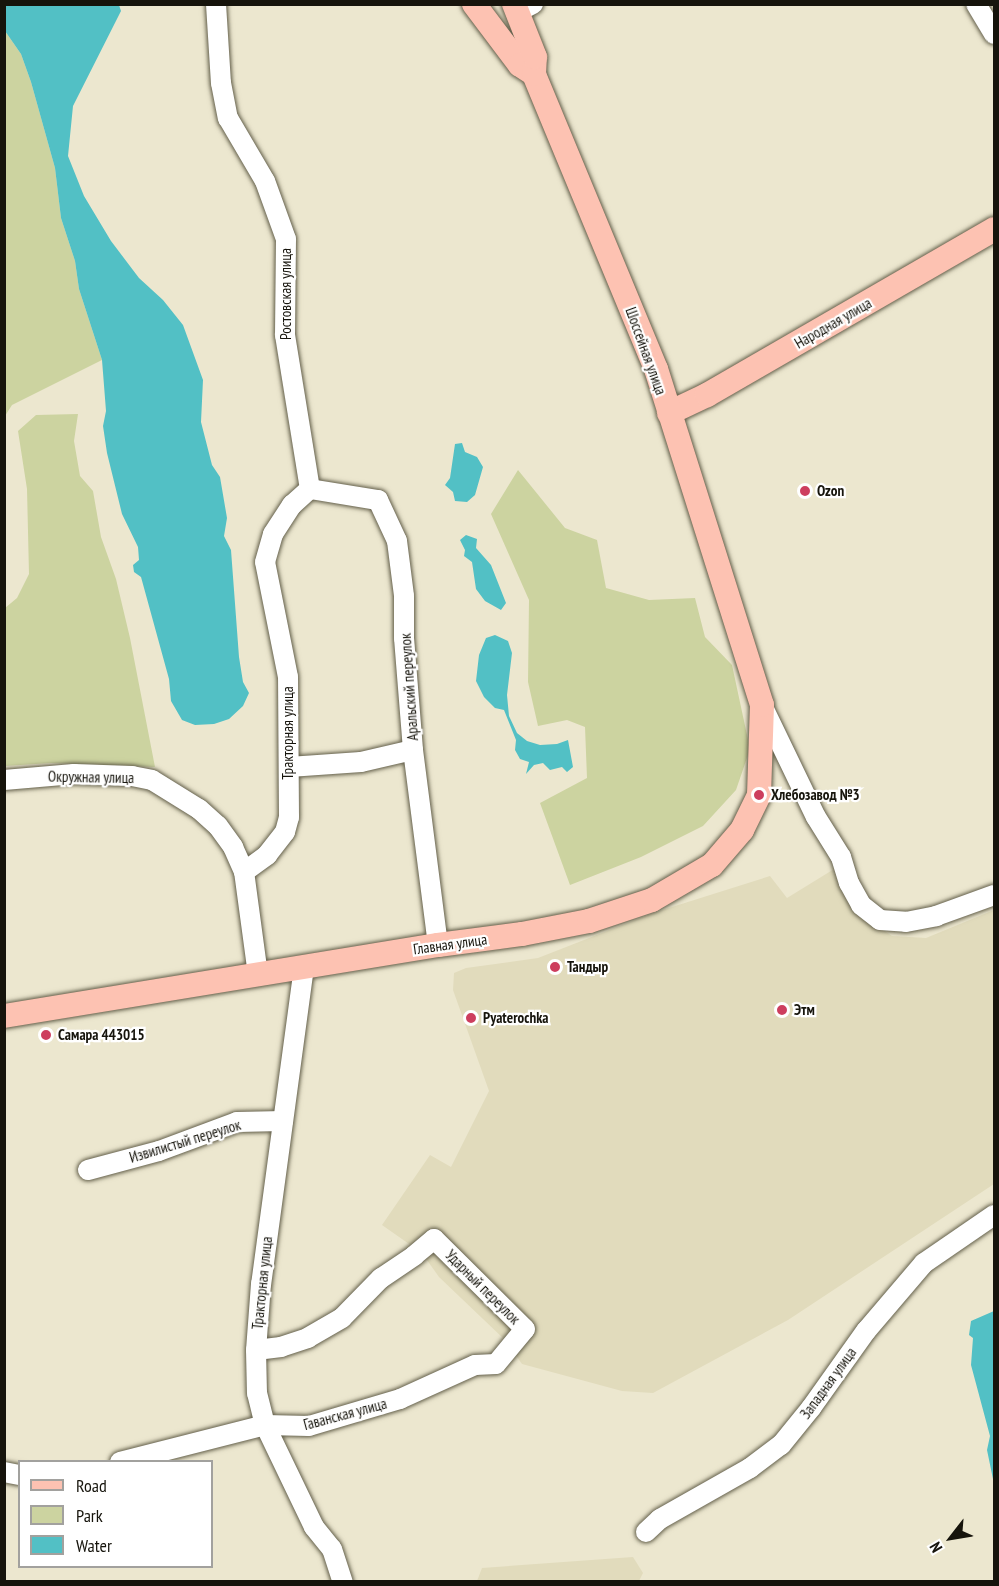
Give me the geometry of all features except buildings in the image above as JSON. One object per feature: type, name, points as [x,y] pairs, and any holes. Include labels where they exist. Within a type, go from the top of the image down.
[{"type":"main road","points":[[474,4],[520,65],[534,74]]},
{"type":"main road","name":"Шоссейная улица","points":[[521,7],[535,57],[534,74],[656,369],[762,705]]},
{"type":"main road","name":"Народная улица","points":[[669,413],[707,395],[994,229]]},
{"type":"main road","name":"Главная улица","points":[[4,1016],[438,945],[522,934],[589,921],[652,900],[712,865],[742,830],[759,795],[762,705]]},
{"type":"street","name":"Ростовская улица","points":[[216,4],[221,83],[228,118],[265,181],[286,239],[285,335],[310,489]]},
{"type":"street","points":[[976,4],[994,33]]},
{"type":"street","name":"Аральский переулок","points":[[310,489],[378,500],[397,541],[404,596],[404,638],[413,750],[438,945]]},
{"type":"street","name":"Тракторная улица","points":[[244,872],[267,855],[285,832],[289,817],[288,677],[264,562],[273,534],[292,506],[310,489]]},
{"type":"street","points":[[762,705],[816,817],[841,857],[849,883],[861,905],[880,920],[906,922],[936,916],[994,895]]},
{"type":"street","points":[[289,766],[361,762],[413,750]]},
{"type":"street","name":"Окружная улица","points":[[4,780],[74,774],[132,776],[152,780],[199,809],[218,826],[233,848],[244,872]]},
{"type":"street","points":[[244,872],[258,975]]},
{"type":"street","name":"Тракторная улица","points":[[304,968],[262,1274],[256,1350],[256,1393],[265,1425],[314,1527],[332,1549],[343,1581]]},
{"type":"street","name":"Извилистый переулок","points":[[88,1170],[159,1151],[237,1122],[283,1121]]},
{"type":"street","name":"Западная улица","points":[[646,1532],[660,1519],[750,1468],[781,1445],[811,1408],[866,1331],[924,1263],[994,1215]]},
{"type":"street","name":"Ударный переулок","points":[[256,1350],[281,1347],[308,1338],[342,1318],[381,1278],[414,1256],[434,1239],[525,1329],[496,1364]]},
{"type":"street","name":"Гаванская улица","points":[[124,1460],[265,1425],[309,1426],[400,1399],[475,1365],[496,1364]]},
{"type":"shaded area","points":[[839,866],[861,914],[892,936],[926,938],[994,910],[994,1184],[788,1320],[653,1393],[622,1391],[522,1364],[505,1340],[439,1277],[422,1253],[382,1225],[430,1155],[451,1167],[489,1091],[453,990],[454,973],[466,968],[538,958],[653,913],[770,876],[787,898]]},
{"type":"shaded area","points":[[633,1557],[643,1573],[639,1581],[477,1581],[482,1568]]},
{"type":"green space","points":[[5,31],[21,54],[31,82],[55,168],[61,218],[75,261],[79,289],[102,360],[12,405],[5,416]]},
{"type":"green space","points":[[78,414],[74,441],[80,476],[93,491],[101,537],[116,579],[155,767],[51,763],[5,766],[5,608],[17,598],[29,574],[27,489],[18,431],[36,415]]},
{"type":"green space","points":[[518,470],[565,528],[597,540],[606,588],[649,600],[695,598],[705,637],[732,665],[750,749],[736,790],[703,826],[641,857],[570,885],[540,803],[587,778],[585,727],[567,720],[538,726],[528,682],[529,600],[491,514]]},
{"type":"water","points":[[4,5],[119,5],[121,11],[73,106],[68,156],[84,196],[111,241],[139,278],[163,300],[183,325],[203,380],[201,422],[212,465],[220,477],[227,518],[224,536],[231,550],[239,657],[243,682],[249,693],[243,706],[229,719],[214,724],[195,725],[182,720],[171,701],[169,679],[141,577],[134,572],[133,565],[139,560],[138,547],[122,514],[107,453],[103,426],[106,411],[102,360],[79,289],[75,261],[61,218],[55,168],[31,82],[21,54],[5,31]]},
{"type":"water","points":[[462,443],[465,452],[477,457],[483,467],[475,495],[467,502],[455,501],[453,492],[445,485],[450,478],[455,444]]},
{"type":"water","points":[[466,535],[477,539],[476,548],[491,565],[506,603],[501,610],[485,601],[476,589],[472,562],[464,556],[465,550],[460,540]]},
{"type":"water","points":[[495,635],[508,641],[512,653],[507,695],[509,716],[517,733],[527,741],[540,745],[557,744],[568,740],[573,767],[567,772],[562,767],[550,770],[543,763],[534,765],[526,774],[529,762],[520,759],[515,750],[516,740],[504,710],[495,708],[484,697],[476,681],[479,655],[486,638]]},
{"type":"water","points":[[994,1311],[994,1484],[987,1450],[990,1436],[971,1365],[973,1338],[969,1335],[971,1321]]},
{"type":"place","name":"Ozon","points":[[805,491]]},
{"type":"place","name":"Хлебозавод №3","points":[[759,795]]},
{"type":"place","name":"Тандыр","points":[[555,967]]},
{"type":"place","name":"Этм","points":[[782,1010]]},
{"type":"place","name":"Pyaterochka","points":[[471,1018]]},
{"type":"place","name":"Самара 443015","points":[[46,1035]]}]
